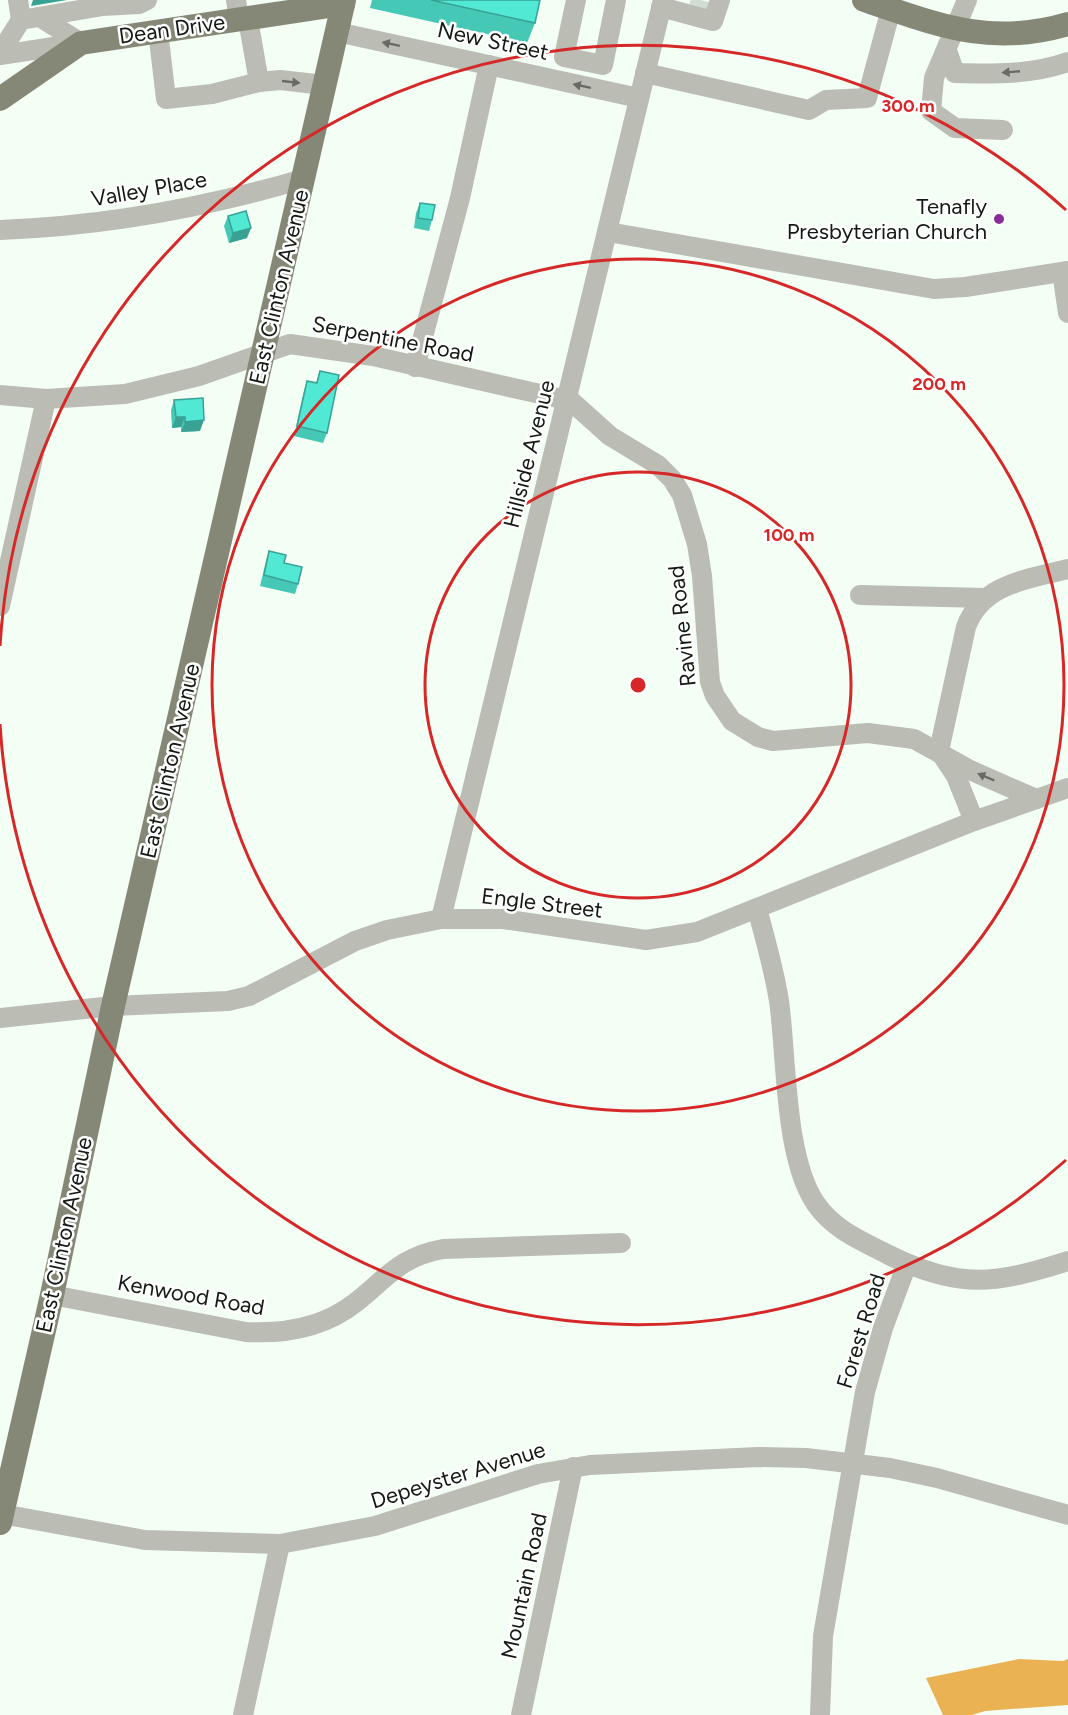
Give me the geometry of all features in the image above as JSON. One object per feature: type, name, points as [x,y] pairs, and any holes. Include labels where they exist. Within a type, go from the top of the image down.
[{"type":"main road","points":[[864,0],[957,29],[1011,35],[1044,31],[1068,24]]},
{"type":"main road","name":"Dean Drive","points":[[81,43],[151,32],[241,13],[344,2]]},
{"type":"main road","name":"East Clinton Avenue","points":[[1,1518],[52,1294],[113,1006],[344,2]]},
{"type":"main road","points":[[0,99],[81,43]]},
{"type":"street","points":[[18,0],[31,18],[81,43]]},
{"type":"street","points":[[576,0],[564,57],[603,65],[616,0]]},
{"type":"street","points":[[662,3],[691,10],[714,21],[720,0]]},
{"type":"street","points":[[967,0],[957,29],[934,78],[931,111],[955,128],[1003,130]]},
{"type":"street","points":[[0,54],[31,18],[143,2],[166,99],[213,94],[259,82],[280,80],[324,85]]},
{"type":"street","name":"Hillside Avenue","points":[[441,919],[662,3]]},
{"type":"street","points":[[645,73],[809,110],[826,100],[867,98],[891,9]]},
{"type":"street","points":[[241,13],[259,82]]},
{"type":"street","name":"New Street","points":[[337,32],[639,98]]},
{"type":"street","name":"Dean Drive","points":[[0,54],[81,43]]},
{"type":"street","points":[[947,51],[955,73],[993,74],[1048,69],[1068,62]]},
{"type":"street","points":[[415,367],[460,198],[489,65]]},
{"type":"street","name":"Valley Place","points":[[0,230],[78,225],[135,218],[203,205],[303,179]]},
{"type":"street","points":[[608,232],[934,289],[965,288],[1065,271],[1068,313]]},
{"type":"street","name":"Serpentine Road","points":[[0,395],[46,399],[88,398],[162,387],[290,344],[363,354],[567,400]]},
{"type":"street","points":[[0,606],[46,399]]},
{"type":"street","name":"Ravine Road","points":[[567,400],[579,406],[609,436],[658,465],[682,495],[697,544],[702,576],[710,682],[714,696],[732,721],[758,737],[773,741],[868,733],[914,738],[970,770],[1036,799]]},
{"type":"street","points":[[939,751],[966,627],[975,608],[985,598],[1005,585],[1068,569]]},
{"type":"street","points":[[860,595],[985,598]]},
{"type":"street","name":"Ravine Road","points":[[939,751],[956,776],[974,821]]},
{"type":"street","name":"Engle Street","points":[[0,1018],[113,1006],[196,1003],[249,996],[355,941],[387,930],[441,919],[503,919],[646,940],[697,932],[974,821],[1068,788]]},
{"type":"street","name":"Forest Road","points":[[757,908],[779,999],[795,1152],[804,1182],[817,1206],[846,1233],[907,1264],[873,1360],[823,1636],[819,1715]]},
{"type":"street","name":"Kenwood Road","points":[[52,1294],[246,1332],[293,1331],[335,1316],[353,1305],[390,1271],[423,1253],[443,1248],[621,1243]]},
{"type":"street","points":[[907,1264],[931,1274],[979,1281],[1025,1275],[1068,1261]]},
{"type":"street","name":"Depeyster Avenue","points":[[1,1518],[145,1540],[280,1544],[375,1526],[502,1483],[573,1467],[758,1457],[855,1462],[937,1478],[1068,1515]]},
{"type":"street","name":"Mountain Road","points":[[521,1715],[573,1467]]},
{"type":"street","points":[[243,1715],[280,1544]]},
{"type":"shaded area","points":[[1019,1659],[1063,1661],[1068,1659],[1068,1705],[985,1711],[972,1715],[943,1715],[926,1678]]},
{"type":"building","points":[[431,0],[540,0],[535,23]]},
{"type":"building","points":[[420,203],[435,205],[432,220],[418,218]]},
{"type":"building","points":[[246,211],[251,228],[233,233],[228,216]]},
{"type":"building","points":[[320,371],[339,375],[327,433],[297,426],[307,381],[317,383]]},
{"type":"building","points":[[203,398],[204,420],[185,422],[185,417],[176,417],[174,400]]},
{"type":"building","points":[[269,551],[286,555],[284,563],[302,567],[298,584],[264,575]]},
{"type":"tunnel","points":[[699,7],[701,0]]},
{"type":"place","name":"Tenafly Presbyterian Church","points":[[999,219]]}]
